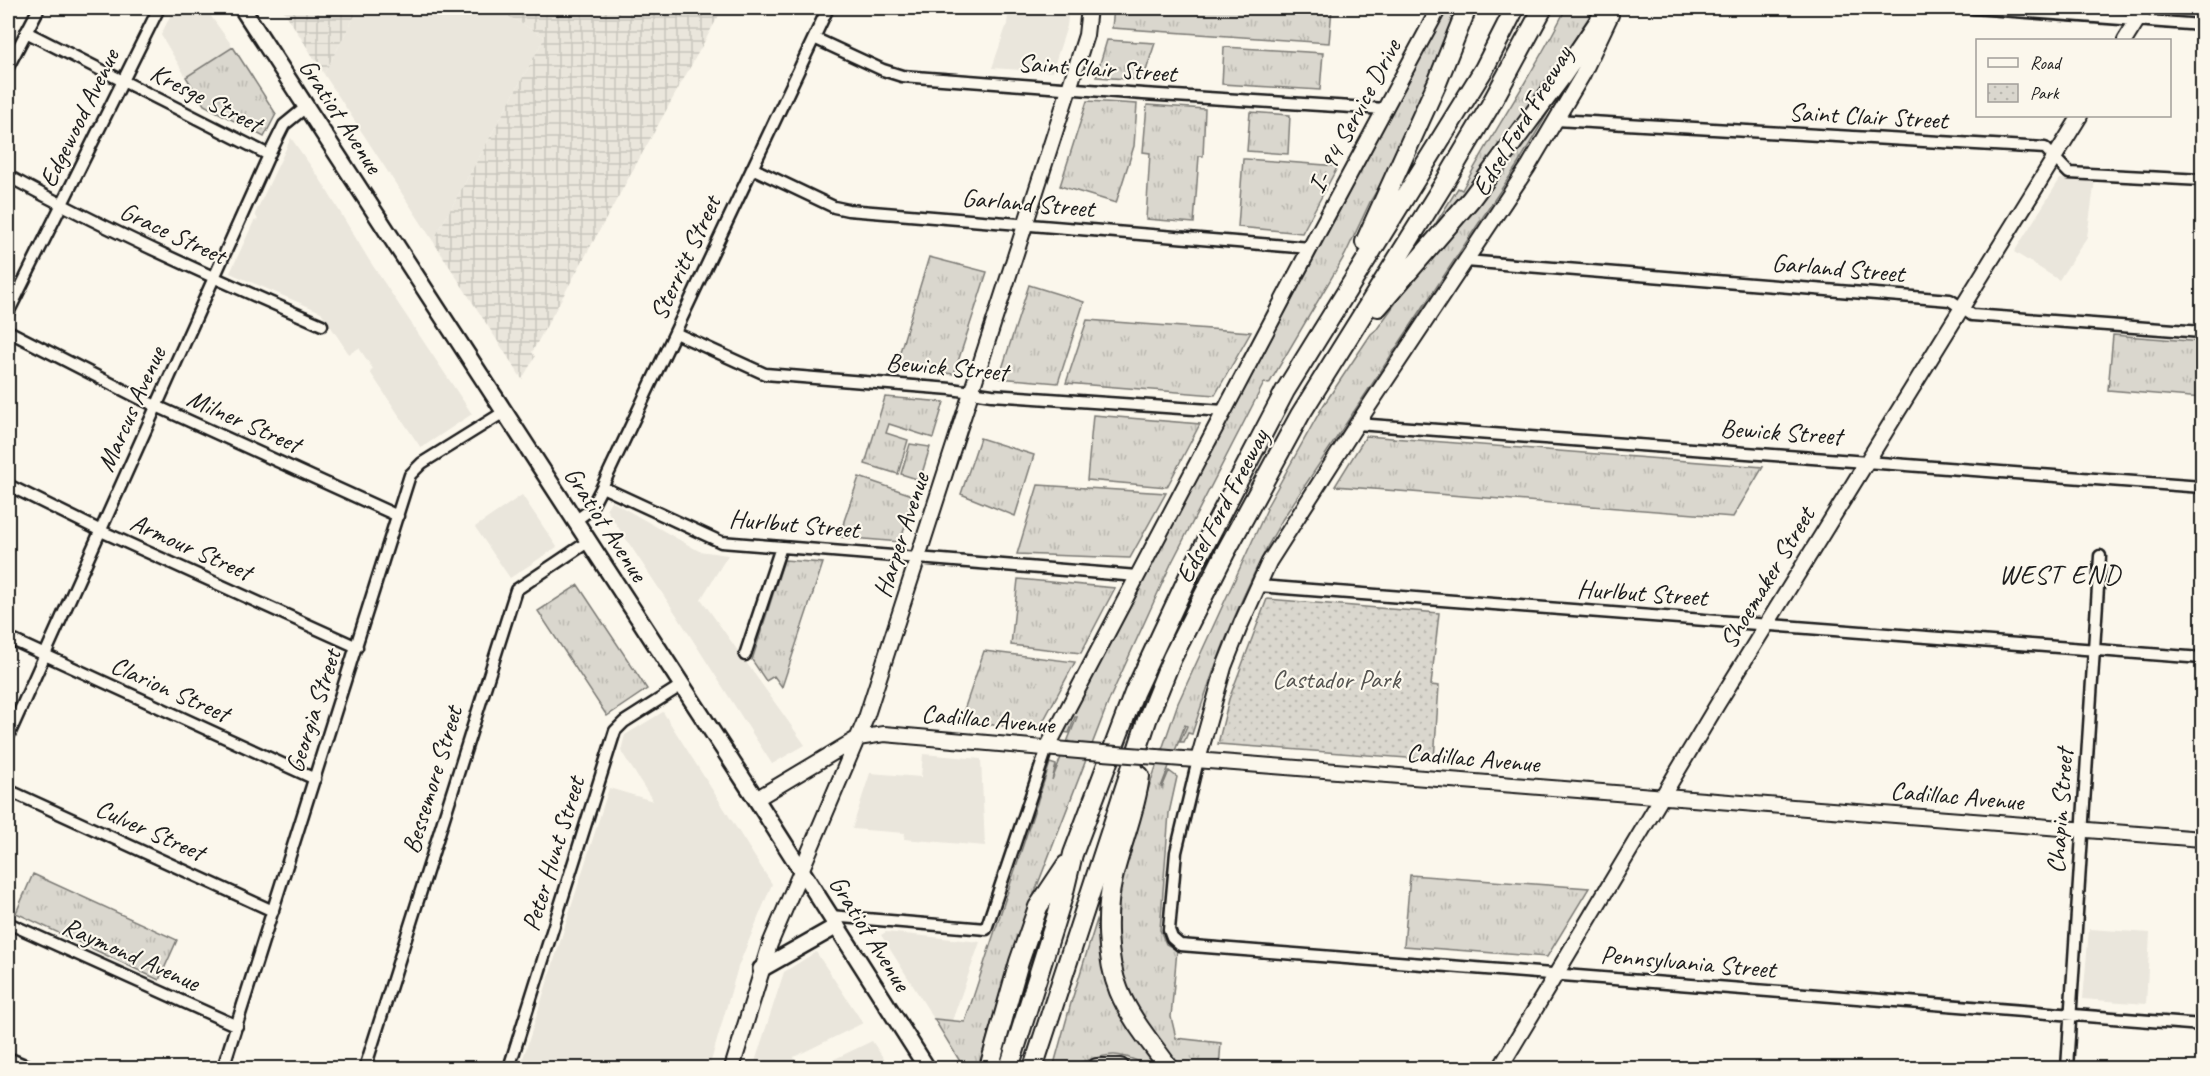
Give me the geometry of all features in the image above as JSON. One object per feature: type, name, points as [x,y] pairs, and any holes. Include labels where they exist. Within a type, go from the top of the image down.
[{"type":"highway","points":[[1337,304],[1437,83],[1467,8]]},
{"type":"highway","name":"Edsel Ford Freeway","points":[[1009,1068],[1073,854],[1134,693],[1191,571],[1285,391],[1478,79],[1515,8]]},
{"type":"highway","name":"Edsel Ford Freeway","points":[[1033,1068],[1147,720],[1172,658],[1225,553],[1300,415],[1490,106],[1543,8]]},
{"type":"highway","points":[[1340,352],[1471,199],[1556,84],[1608,8]]},
{"type":"highway","points":[[1147,720],[1139,782],[1112,879],[1108,908],[1108,938],[1119,992],[1141,1031],[1169,1068]]},
{"type":"highway","points":[[989,1068],[1019,962],[1038,907],[1073,854]]},
{"type":"highway","points":[[1097,1068],[1120,1068]]},
{"type":"main road","name":"Gratiot Avenue","points":[[242,8],[756,799],[927,1068]]},
{"type":"main road","points":[[761,969],[834,921]]},
{"type":"street","points":[[8,67],[39,8]]},
{"type":"street","name":"Edgewood Avenue","points":[[8,313],[159,8]]},
{"type":"street","name":"Sterritt Street","points":[[575,521],[590,510],[602,487],[828,8]]},
{"type":"street","name":"Harper Avenue","points":[[732,1068],[761,969],[858,738],[919,558],[1070,89],[1086,35],[1089,8]]},
{"type":"street","name":"I- 94 Service Drive","points":[[1310,248],[1439,8]]},
{"type":"street","name":"Edsel Ford Freeway","points":[[1172,938],[1169,930],[1176,852],[1198,760],[1224,667],[1258,586],[1282,539],[1466,261],[1556,120],[1582,76],[1614,8]]},
{"type":"street","points":[[1973,8],[2202,26]]},
{"type":"street","points":[[2126,39],[2145,8]]},
{"type":"street","name":"Kresge Street","points":[[26,32],[269,155]]},
{"type":"street","name":"Saint Clair Street","points":[[814,38],[883,70],[902,76],[1385,109]]},
{"type":"street","name":"Marcus Avenue","points":[[8,737],[269,155],[284,125],[306,107]]},
{"type":"street","name":"Shoemaker Street","points":[[1500,1068],[1867,460],[2079,117]]},
{"type":"street","name":"Saint Clair Street","points":[[1556,120],[2045,148],[2069,172],[2202,180]]},
{"type":"street","name":"Garland Street","points":[[752,168],[834,207],[848,210],[1310,248]]},
{"type":"street","name":"Grace Street","points":[[8,176],[61,205],[214,278],[322,325]]},
{"type":"street","name":"Edsel Ford Freeway","points":[[834,921],[986,929],[1047,748],[1310,248]]},
{"type":"street","name":"Garland Street","points":[[1466,261],[1950,300],[1972,315],[2202,332]]},
{"type":"street","name":"Milner Street","points":[[8,331],[157,406],[398,516]]},
{"type":"street","name":"Bewick Street","points":[[675,333],[765,374],[1224,411]]},
{"type":"street","name":"Georgia Street","points":[[223,1068],[410,476],[416,468],[478,426],[504,412]]},
{"type":"street","name":"Bewick Street","points":[[1357,424],[1867,460],[2202,487]]},
{"type":"street","name":"Armour Street","points":[[8,484],[101,531],[357,647]]},
{"type":"street","name":"Hurlbut Street","points":[[602,487],[721,542],[1137,576]]},
{"type":"street","name":"Bessemore Street","points":[[365,1068],[516,590],[589,541]]},
{"type":"street","points":[[745,655],[781,547]]},
{"type":"street","name":"Chapin Street","points":[[2067,1068],[2100,556]]},
{"type":"street","name":"Hurlbut Street","points":[[1258,586],[2202,658]]},
{"type":"street","name":"Clarion Street","points":[[8,638],[315,779]]},
{"type":"street","name":"Peter Hunt Street","points":[[509,1068],[615,730],[682,685]]},
{"type":"street","name":"Cadillac Avenue","points":[[756,799],[858,738],[884,734],[2202,839]]},
{"type":"street","name":"Culver Street","points":[[8,790],[273,911]]},
{"type":"street","name":"Raymond Avenue","points":[[8,923],[237,1026]]},
{"type":"street","name":"Pennsylvania Street","points":[[1172,938],[1176,943],[1183,945],[2202,1025]]},
{"type":"street","points":[[8,1058],[32,1068]]},
{"type":"shaded area","points":[[174,8],[205,8],[233,47],[186,77],[161,35]]},
{"type":"shaded area","points":[[282,8],[359,8],[324,74]]},
{"type":"shaded area","points":[[359,8],[494,8],[545,37],[433,241],[324,74]]},
{"type":"shaded area","points":[[494,8],[723,8],[532,352],[535,357],[522,379],[433,241],[545,37]]},
{"type":"shaded area","points":[[1009,8],[1069,8],[1067,26],[1052,72],[992,68],[1007,24]]},
{"type":"shaded area","points":[[291,138],[472,414],[421,448],[370,372],[373,369],[359,348],[349,354],[321,312],[230,273],[254,221],[258,220],[255,214]]},
{"type":"shaded area","points":[[2060,179],[2095,180],[2087,237],[2059,280],[2014,252]]},
{"type":"shaded area","points":[[522,495],[557,547],[510,578],[475,527]]},
{"type":"shaded area","points":[[611,501],[699,551],[728,555],[701,599],[805,745],[772,764],[606,509]]},
{"type":"shaded area","points":[[663,712],[772,884],[738,967],[709,1068],[520,1068],[609,788],[653,801],[621,751],[625,735]]},
{"type":"shaded area","points":[[923,754],[981,759],[985,846],[904,839],[905,833],[852,829],[870,773],[921,777]]},
{"type":"shaded area","points":[[2089,929],[2150,933],[2146,1004],[2083,999]]},
{"type":"shaded area","points":[[886,932],[980,942],[952,1021],[934,1019],[881,935]]},
{"type":"shaded area","points":[[816,952],[863,1023],[794,1057],[798,1068],[753,1068],[784,972]]},
{"type":"shaded area","points":[[872,1041],[890,1068],[816,1068]]},
{"type":"green space","points":[[1114,8],[1332,8],[1329,43],[1112,28]]},
{"type":"green space","points":[[1447,8],[1459,8],[1391,166],[1370,202],[1345,255],[1269,384],[1264,383],[1171,564],[1110,698],[1017,938],[978,1068],[964,1068],[934,1019],[965,1022],[1050,763],[1056,765],[1052,780],[1077,717],[1069,733],[1061,732]]},
{"type":"green space","points":[[1566,8],[1595,8],[1500,145],[1440,225],[1436,223],[1458,188],[1462,190]]},
{"type":"green space","points":[[1107,40],[1155,43],[1143,80],[1096,77]]},
{"type":"green space","points":[[233,47],[276,114],[264,137],[204,105],[186,77]]},
{"type":"green space","points":[[1224,47],[1323,53],[1320,90],[1222,84]]},
{"type":"green space","points":[[1564,85],[1518,164],[1282,520],[1231,625],[1192,734],[1188,733],[1184,742],[1180,742],[1187,726],[1185,725],[1161,787],[1169,771],[1177,777],[1169,813],[1160,930],[1166,944],[1177,950],[1171,1017],[1176,1038],[1221,1043],[1219,1068],[1180,1068],[1142,1020],[1129,993],[1117,952],[1115,901],[1139,816],[1178,703],[1266,508],[1323,406],[1371,334]]},
{"type":"green space","points":[[1087,101],[1137,104],[1134,146],[1116,203],[1060,186]]},
{"type":"green space","points":[[1147,105],[1205,109],[1203,156],[1199,156],[1194,223],[1146,219],[1150,153],[1143,152]]},
{"type":"green space","points":[[1250,112],[1290,115],[1288,154],[1247,151]]},
{"type":"green space","points":[[1243,159],[1338,166],[1302,233],[1238,227]]},
{"type":"green space","points":[[929,257],[987,272],[954,374],[895,368]]},
{"type":"green space","points":[[1029,285],[1084,302],[1058,383],[999,378]]},
{"type":"green space","points":[[1087,320],[1251,332],[1215,395],[1066,383]]},
{"type":"green space","points":[[2113,335],[2202,342],[2202,398],[2108,390]]},
{"type":"green space","points":[[885,397],[944,402],[933,438],[889,424],[886,433],[908,440],[898,474],[865,464]]},
{"type":"green space","points":[[1093,415],[1200,424],[1167,487],[1087,480]]},
{"type":"green space","points":[[1366,436],[1763,467],[1733,517],[1335,486]]},
{"type":"green space","points":[[980,438],[1034,455],[1015,516],[961,494]]},
{"type":"green space","points":[[910,444],[930,447],[920,480],[901,474]]},
{"type":"green space","points":[[859,477],[915,496],[900,542],[841,537]]},
{"type":"green space","points":[[1038,485],[1166,493],[1130,558],[1017,554]]},
{"type":"green space","points":[[784,560],[823,563],[782,687],[774,676],[766,681],[752,660]]},
{"type":"green space","points":[[1018,579],[1115,588],[1081,653],[1011,645]]},
{"type":"green space","points":[[578,585],[647,689],[607,716],[538,611]]},
{"type":"green space","name":"Castador Park","points":[[1267,599],[1439,613],[1431,685],[1439,686],[1434,760],[1218,744],[1229,699]]},
{"type":"green space","points":[[984,651],[1075,662],[1039,729],[960,722]]},
{"type":"green space","points":[[33,874],[177,940],[159,980],[16,913]]},
{"type":"green space","points":[[1410,875],[1589,888],[1547,957],[1404,946]]},
{"type":"green space","points":[[1101,907],[1101,932],[1161,1068],[1114,1055],[1053,1068]]},
{"type":"district","name":"WEST END","points":[[2060,574]]}]
